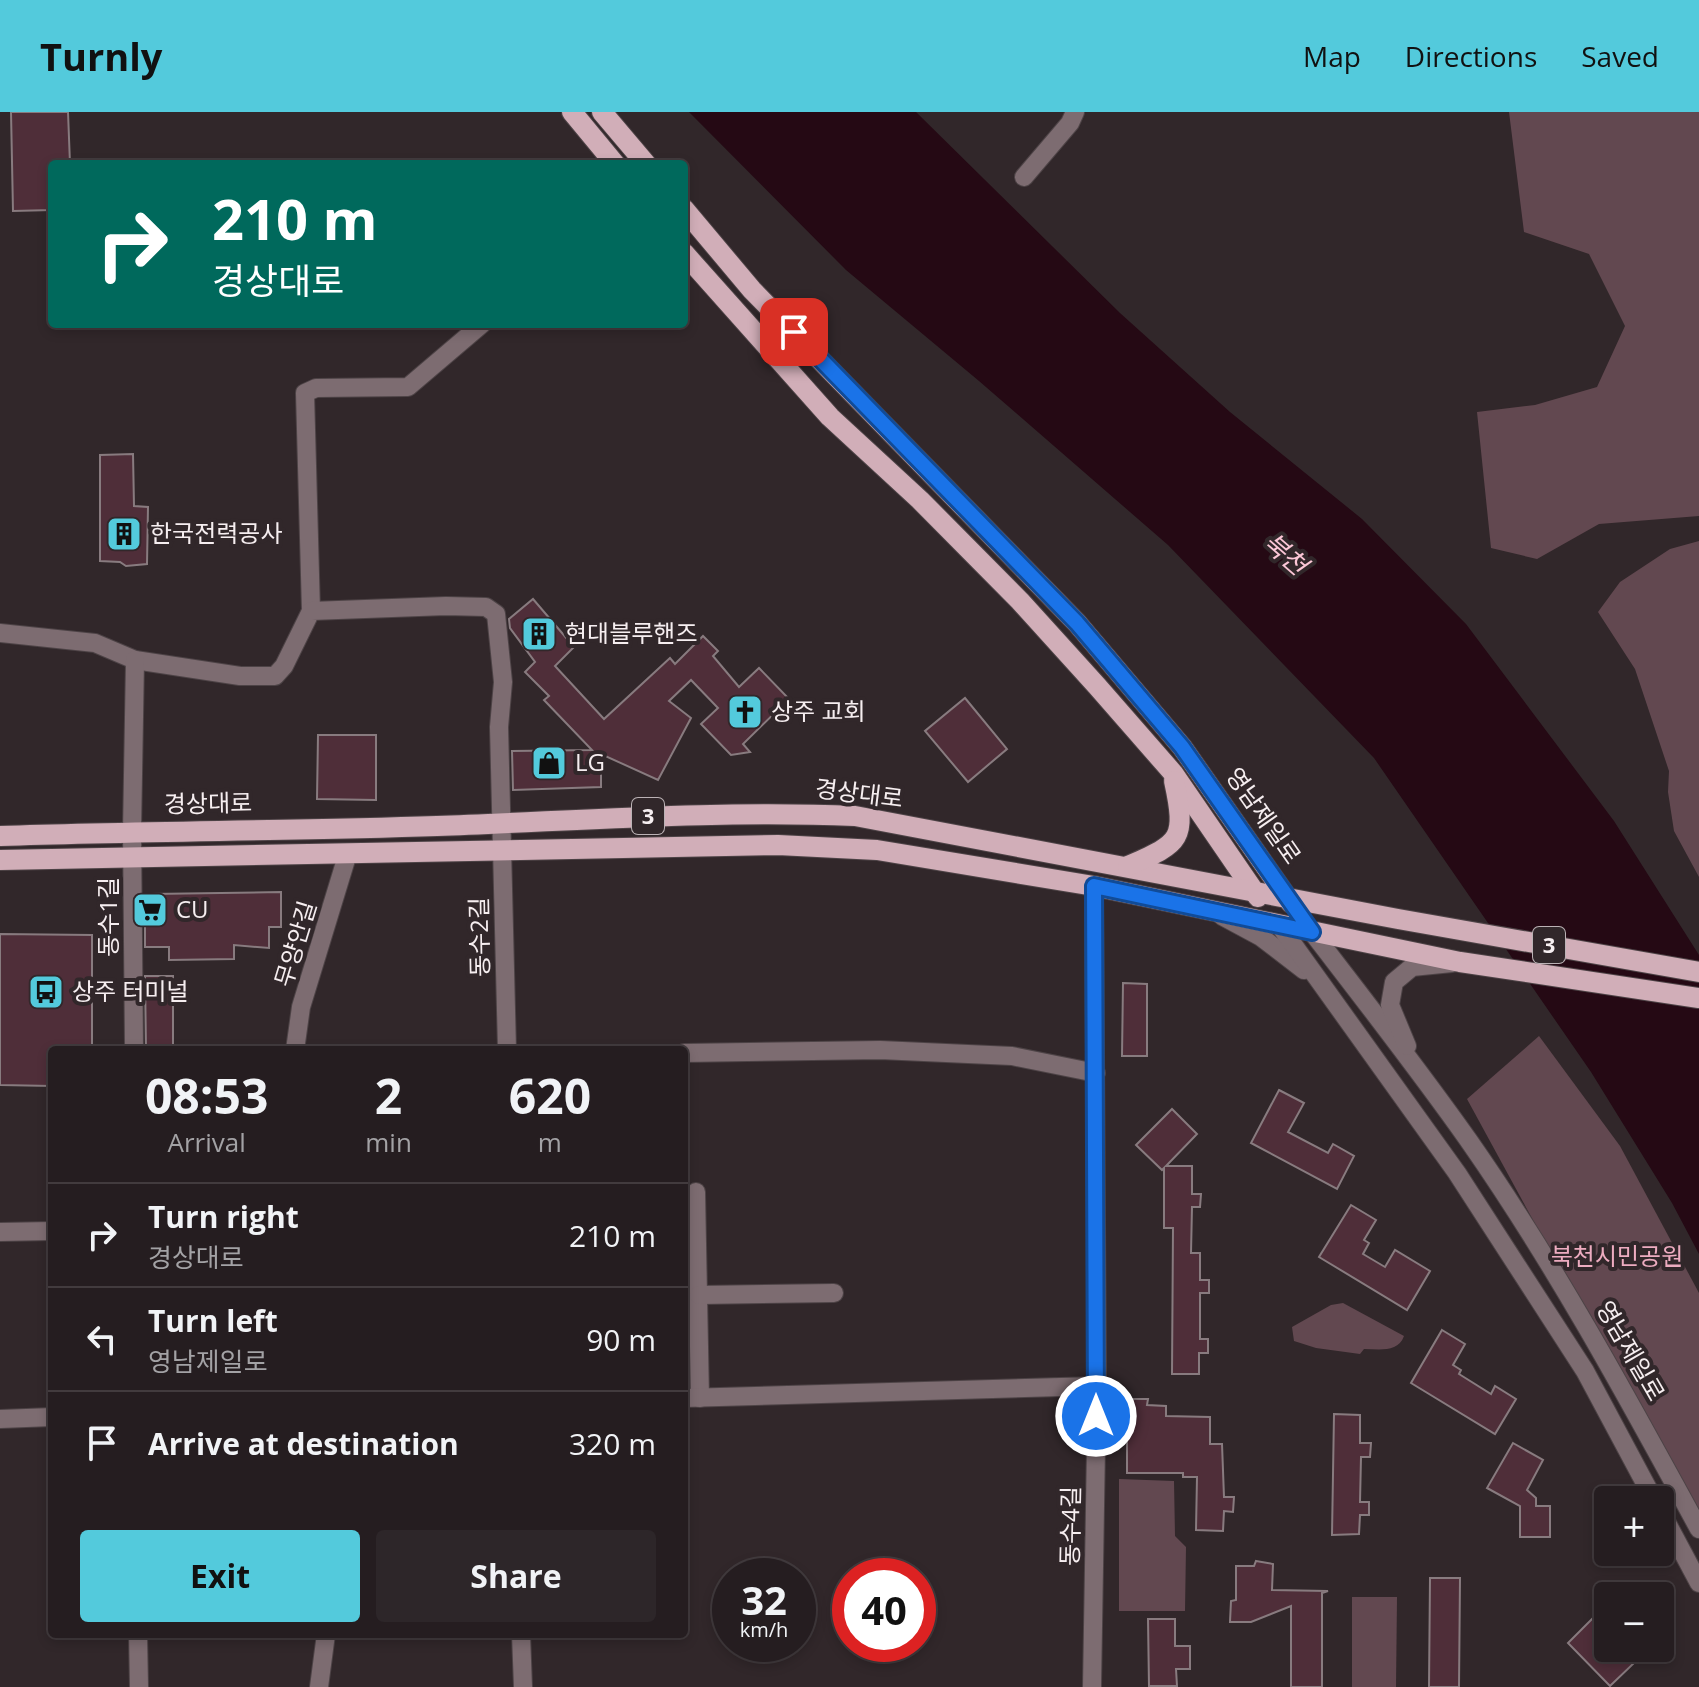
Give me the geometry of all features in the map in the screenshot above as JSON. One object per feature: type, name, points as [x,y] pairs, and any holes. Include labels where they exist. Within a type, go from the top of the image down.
[{"type":"main road","points":[[572,112],[612,160]]},
{"type":"main road","points":[[602,112],[643,160]]},
{"type":"main road","name":"영남제일로","points":[[688,214],[752,290],[1077,623],[1182,747],[1312,932]]},
{"type":"main road","name":"영남제일로","points":[[688,257],[830,417],[920,500],[1020,601],[1173,773],[1280,926]]},
{"type":"main road","points":[[1128,866],[1167,848],[1177,837],[1180,819],[1173,773]]},
{"type":"main road","name":"경상대로","points":[[0,836],[502,824],[767,812],[855,816],[1398,919],[1699,972]]},
{"type":"main road","name":"경상대로","points":[[0,860],[132,855],[502,852],[778,845],[877,850],[1094,886],[1460,962],[1699,998]]},
{"type":"street","points":[[1024,177],[1070,123],[1075,112]]},
{"type":"street","points":[[0,633],[95,643],[135,660],[240,676],[275,676],[284,666],[311,611],[305,393],[316,388],[408,387],[477,328]]},
{"type":"street","name":"동수2길","points":[[311,611],[446,606],[486,607],[496,614],[503,682],[499,727],[507,1046]]},
{"type":"street","name":"동수1길","points":[[134,1046],[132,832],[135,660]]},
{"type":"street","name":"무양안길","points":[[296,1046],[301,1007],[348,853]]},
{"type":"street","name":"동수4길","points":[[1092,1687],[1097,1386],[1094,886]]},
{"type":"street","points":[[1216,913],[1261,937],[1321,983]]},
{"type":"street","name":"영남제일로","points":[[1280,926],[1474,1199],[1585,1371],[1647,1486]]},
{"type":"street","name":"영남제일로","points":[[1312,932],[1470,1142],[1605,1356],[1699,1529]]},
{"type":"street","points":[[1415,1067],[1390,1005],[1394,982],[1412,967],[1460,962]]},
{"type":"street","points":[[688,1053],[880,1050],[1012,1056],[1096,1073]]},
{"type":"street","points":[[696,1192],[692,1398],[1097,1386]]},
{"type":"street","points":[[0,1232],[48,1231]]},
{"type":"street","points":[[694,1288],[834,1293]]},
{"type":"street","points":[[0,1419],[48,1417]]},
{"type":"street","points":[[1674,1536],[1699,1583]]},
{"type":"street","points":[[138,1638],[139,1687]]},
{"type":"street","points":[[319,1687],[325,1638]]},
{"type":"street","points":[[521,1638],[523,1687]]},
{"type":"green space","points":[[1509,112],[1699,112],[1699,516],[1599,524],[1537,559],[1491,548],[1477,412],[1535,405],[1597,387],[1625,326],[1589,254],[1524,232]]},
{"type":"green space","points":[[1699,541],[1699,877],[1674,831],[1668,792],[1669,771],[1635,669],[1598,612],[1620,582],[1670,549]]},
{"type":"green space","name":"북천시민공원","points":[[1539,1036],[1620,1146],[1699,1293],[1699,1525],[1467,1099]]},
{"type":"green space","points":[[1343,1303],[1404,1336],[1393,1348],[1364,1349],[1360,1354],[1316,1348],[1294,1341],[1292,1327],[1331,1305]]},
{"type":"green space","points":[[1119,1479],[1174,1481],[1175,1536],[1186,1547],[1185,1611],[1119,1611]]},
{"type":"green space","points":[[1352,1597],[1397,1597],[1396,1687],[1352,1687]]},
{"type":"water","name":"북천","points":[[689,112],[916,112],[1120,313],[1230,412],[1362,519],[1466,624],[1614,821],[1699,955],[1699,1254],[1672,1203],[1591,1072],[1374,758],[1168,545],[846,270]]},
{"type":"building","points":[[11,112],[68,112],[70,160],[48,160],[48,210],[13,211]]},
{"type":"building","name":"한국전력공사","points":[[133,454],[134,506],[148,507],[147,564],[126,566],[120,562],[100,561],[100,455]]},
{"type":"building","points":[[533,599],[574,647],[555,666],[604,719],[670,658],[675,664],[703,636],[718,651],[713,656],[739,687],[759,668],[789,699],[743,744],[750,752],[731,755],[701,724],[718,708],[691,680],[669,701],[691,718],[658,780],[601,754],[601,787],[513,790],[512,751],[592,750],[544,700],[549,696],[525,672],[535,662],[510,628],[509,619]]},
{"type":"building","points":[[965,698],[1007,749],[968,782],[925,731]]},
{"type":"building","points":[[318,735],[376,735],[376,800],[317,799]]},
{"type":"building","points":[[281,892],[281,927],[269,927],[269,948],[234,945],[234,959],[169,960],[169,947],[145,947],[145,904],[151,894]]},
{"type":"building","name":"상주 터미널","points":[[0,934],[92,935],[92,1046],[48,1046],[48,1086],[0,1085]]},
{"type":"building","points":[[145,976],[173,976],[173,1046],[146,1046]]},
{"type":"building","points":[[1123,983],[1147,984],[1147,1056],[1122,1056]]},
{"type":"building","points":[[1279,1090],[1304,1103],[1288,1132],[1328,1153],[1333,1144],[1354,1156],[1337,1189],[1251,1143]]},
{"type":"building","points":[[1172,1109],[1197,1134],[1166,1166],[1192,1166],[1192,1194],[1201,1194],[1200,1207],[1192,1207],[1191,1253],[1200,1253],[1200,1280],[1209,1280],[1209,1293],[1200,1293],[1200,1339],[1208,1339],[1208,1353],[1199,1353],[1199,1374],[1172,1374],[1173,1228],[1164,1228],[1164,1168],[1162,1170],[1136,1145]]},
{"type":"building","points":[[1351,1205],[1376,1220],[1364,1240],[1369,1243],[1363,1254],[1385,1267],[1395,1250],[1430,1271],[1407,1310],[1319,1257]]},
{"type":"building","points":[[1442,1330],[1465,1344],[1453,1365],[1461,1370],[1459,1374],[1491,1394],[1495,1386],[1516,1399],[1495,1434],[1411,1383]]},
{"type":"building","points":[[1127,1399],[1148,1399],[1147,1405],[1166,1406],[1166,1416],[1210,1417],[1210,1444],[1222,1444],[1224,1497],[1234,1497],[1233,1512],[1224,1511],[1223,1531],[1196,1530],[1197,1477],[1183,1477],[1183,1473],[1127,1473]]},
{"type":"building","points":[[1334,1414],[1360,1415],[1360,1443],[1371,1443],[1370,1457],[1361,1457],[1360,1502],[1369,1502],[1369,1515],[1360,1515],[1359,1534],[1332,1535]]},
{"type":"building","points":[[1513,1443],[1543,1460],[1527,1490],[1536,1498],[1536,1506],[1550,1506],[1550,1537],[1520,1537],[1520,1506],[1487,1488]]},
{"type":"building","points":[[1256,1561],[1273,1564],[1272,1590],[1328,1591],[1322,1593],[1322,1687],[1291,1687],[1291,1606],[1251,1622],[1230,1622],[1231,1601],[1236,1600],[1236,1566],[1254,1566]]},
{"type":"building","points":[[1430,1578],[1460,1578],[1459,1687],[1429,1687]]},
{"type":"building","points":[[1594,1617],[1594,1662],[1634,1663],[1610,1686],[1568,1643]]},
{"type":"building","points":[[1148,1619],[1175,1619],[1175,1646],[1190,1646],[1190,1669],[1176,1669],[1177,1686],[1149,1686]]},
{"type":"place","name":"한국전력공사","points":[[124,534]]},
{"type":"place","name":"현대블루핸즈","points":[[539,634]]},
{"type":"place","name":"상주 교회","points":[[745,712]]},
{"type":"place","name":"LG","points":[[549,763]]},
{"type":"place","name":"CU","points":[[150,910]]},
{"type":"place","name":"상주 터미널","points":[[46,992]]},
{"type":"route","points":[[794,332],[1077,623],[1182,747],[1312,932],[1094,886],[1096,1416]]}]
